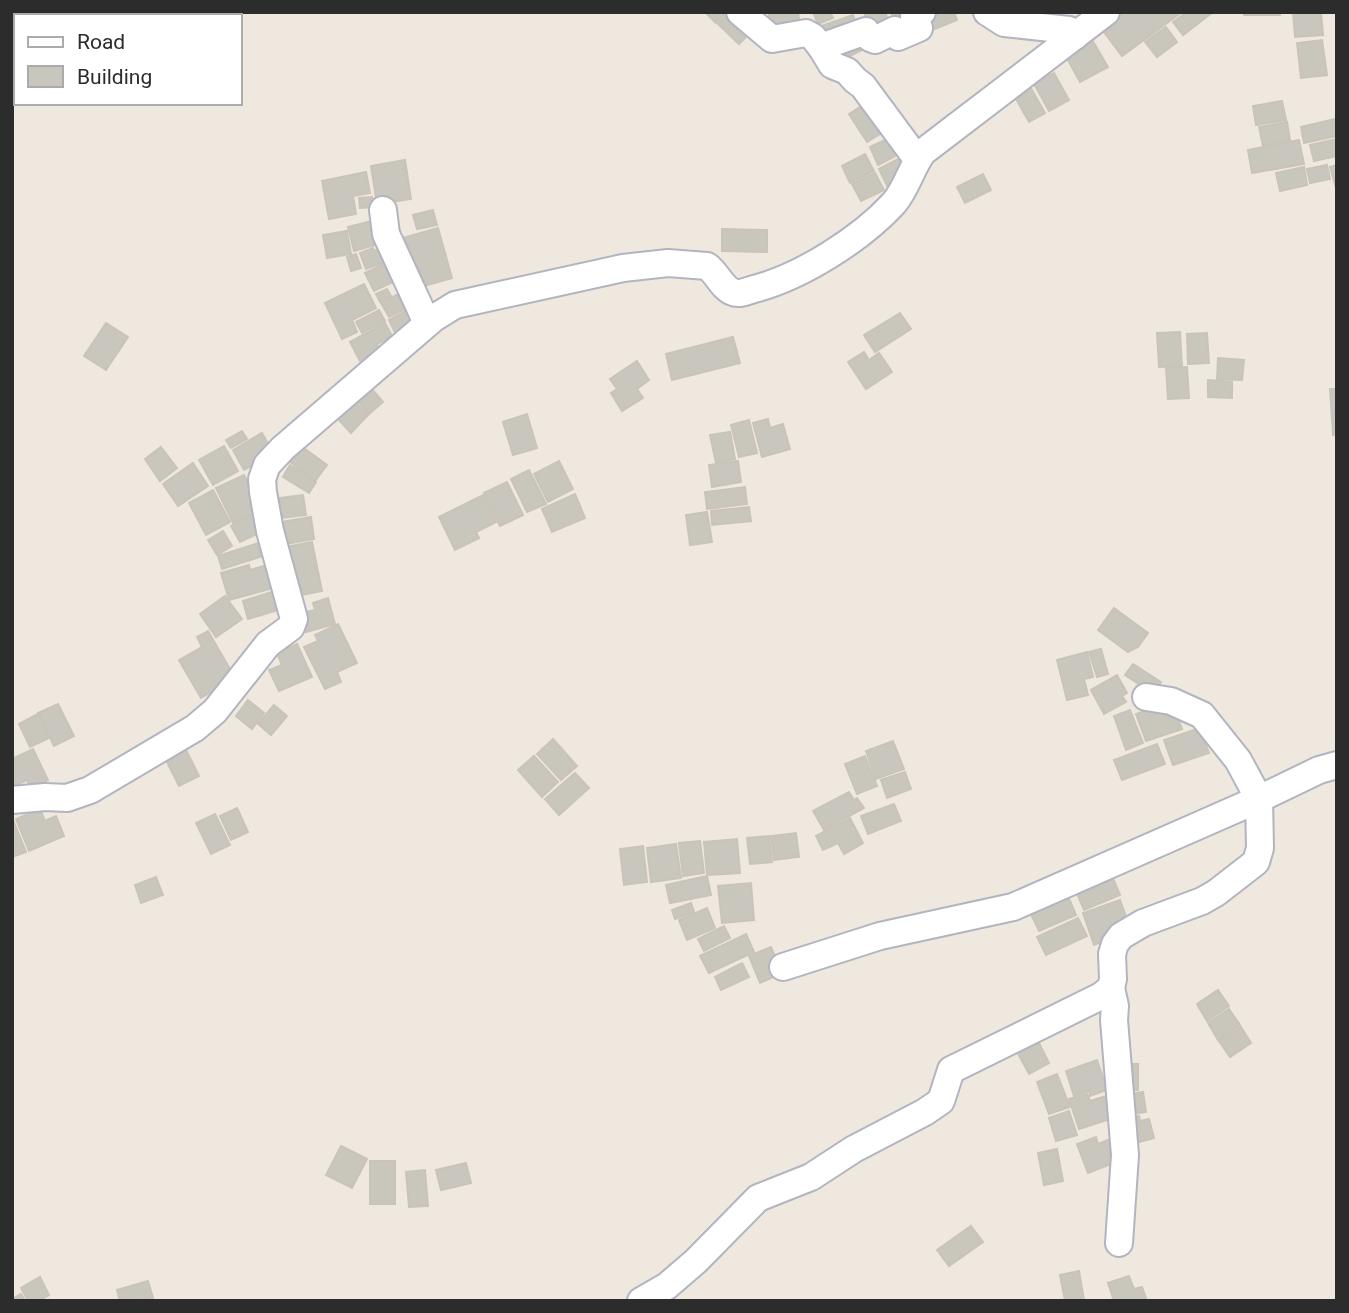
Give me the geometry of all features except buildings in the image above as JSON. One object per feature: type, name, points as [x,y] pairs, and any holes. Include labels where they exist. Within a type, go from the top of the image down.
[{"type":"street","points":[[740,12],[772,39],[806,33],[813,37],[832,65],[847,71],[863,86],[917,159]]},
{"type":"street","points":[[821,47],[866,31],[874,40],[895,30],[898,37],[919,28],[914,16],[922,12]]},
{"type":"street","points":[[987,12],[1004,23],[1069,30],[1075,36]]},
{"type":"street","points":[[12,800],[68,798],[90,790],[195,728],[215,711],[268,644],[291,627],[294,619],[270,531],[263,492],[262,479],[267,465],[427,323],[455,305],[623,268],[668,263],[707,266],[729,291],[736,294],[798,272],[855,237],[894,202],[923,152],[1106,12]]},
{"type":"street","points":[[383,210],[386,234],[427,323]]},
{"type":"street","points":[[1119,1243],[1125,1155],[1115,1006],[1111,988],[1115,944],[1121,936],[1143,923],[1202,901],[1225,886],[1256,862],[1260,848],[1259,799],[1238,760],[1202,715],[1171,702],[1146,697]]},
{"type":"street","points":[[783,967],[880,936],[1013,907],[1337,765]]},
{"type":"street","points":[[641,1301],[667,1286],[696,1261],[758,1198],[811,1177],[853,1149],[925,1112],[941,1101],[951,1070],[1101,996],[1111,988]]}]
